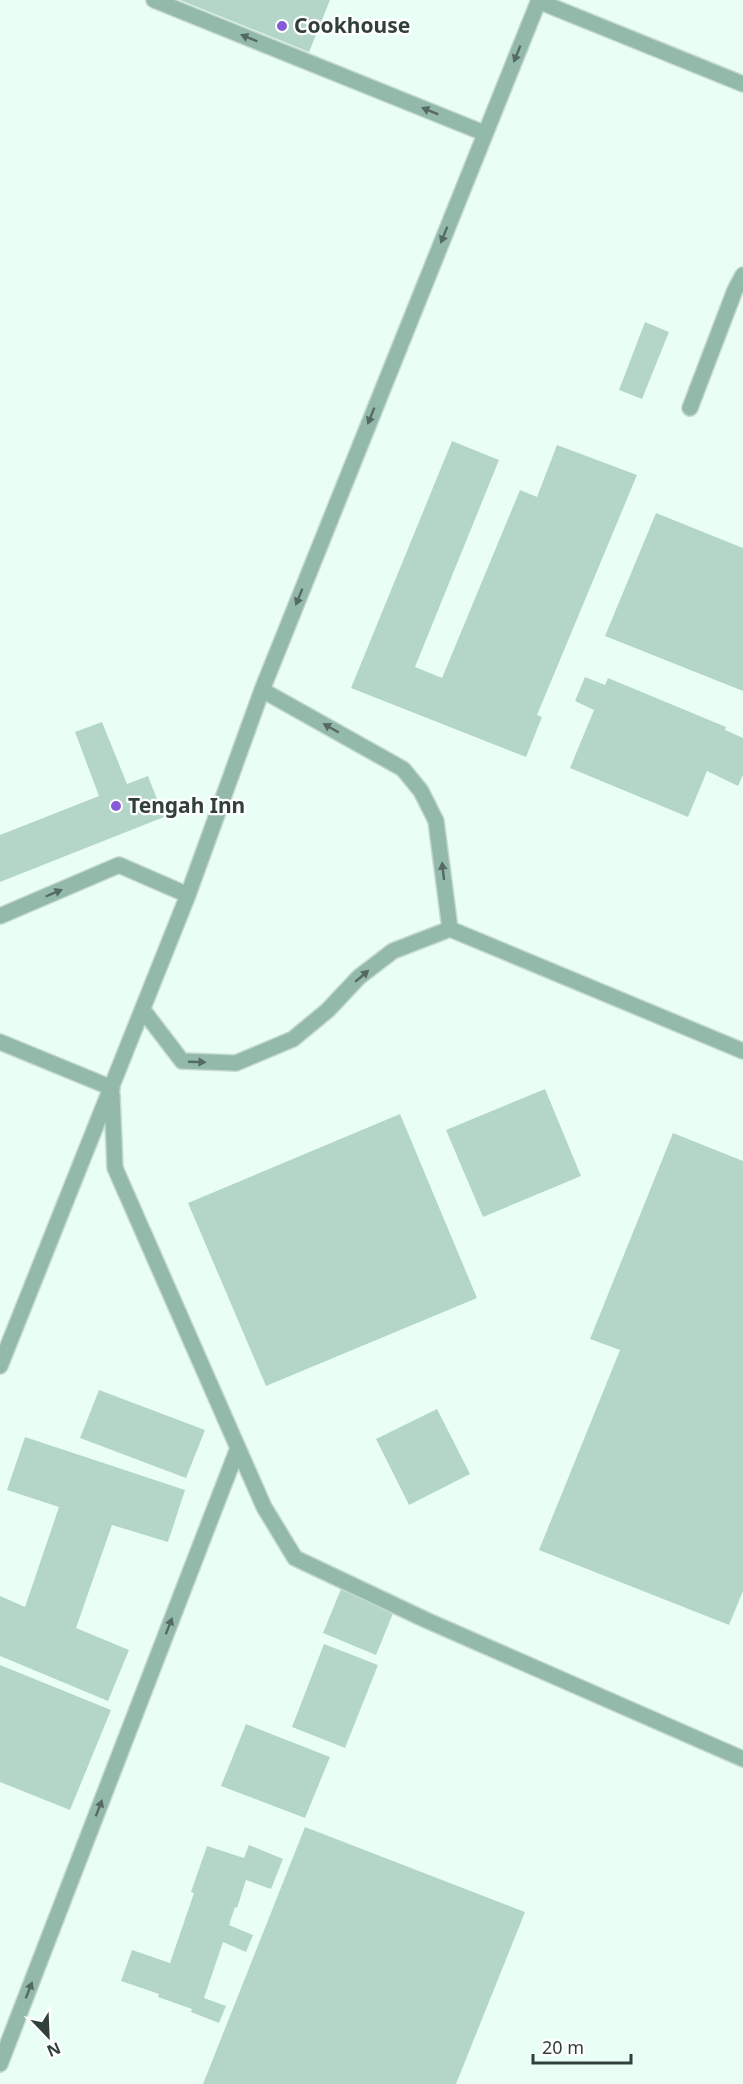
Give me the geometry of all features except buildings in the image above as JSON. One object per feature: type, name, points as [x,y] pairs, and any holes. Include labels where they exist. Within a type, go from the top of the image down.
[{"type":"lane","points":[[154,0],[484,133]]},
{"type":"lane","points":[[0,1366],[188,895],[262,690],[538,0],[743,84]]},
{"type":"lane","points":[[690,408],[735,290],[743,275]]},
{"type":"lane","points":[[262,690],[403,770],[421,791],[436,821],[450,929]]},
{"type":"lane","points":[[0,916],[119,866],[188,895]]},
{"type":"lane","points":[[143,1010],[182,1061],[236,1064],[293,1039],[328,1010],[359,977],[393,951],[450,929],[743,1051]]},
{"type":"lane","points":[[0,1042],[112,1088]]},
{"type":"lane","points":[[112,1088],[116,1168],[264,1507],[295,1558],[426,1620],[743,1759]]},
{"type":"lane","points":[[0,2064],[238,1448]]},
{"type":"place","name":"Cookhouse","points":[[282,26]]},
{"type":"place","name":"Tengah Inn","points":[[116,806]]}]
